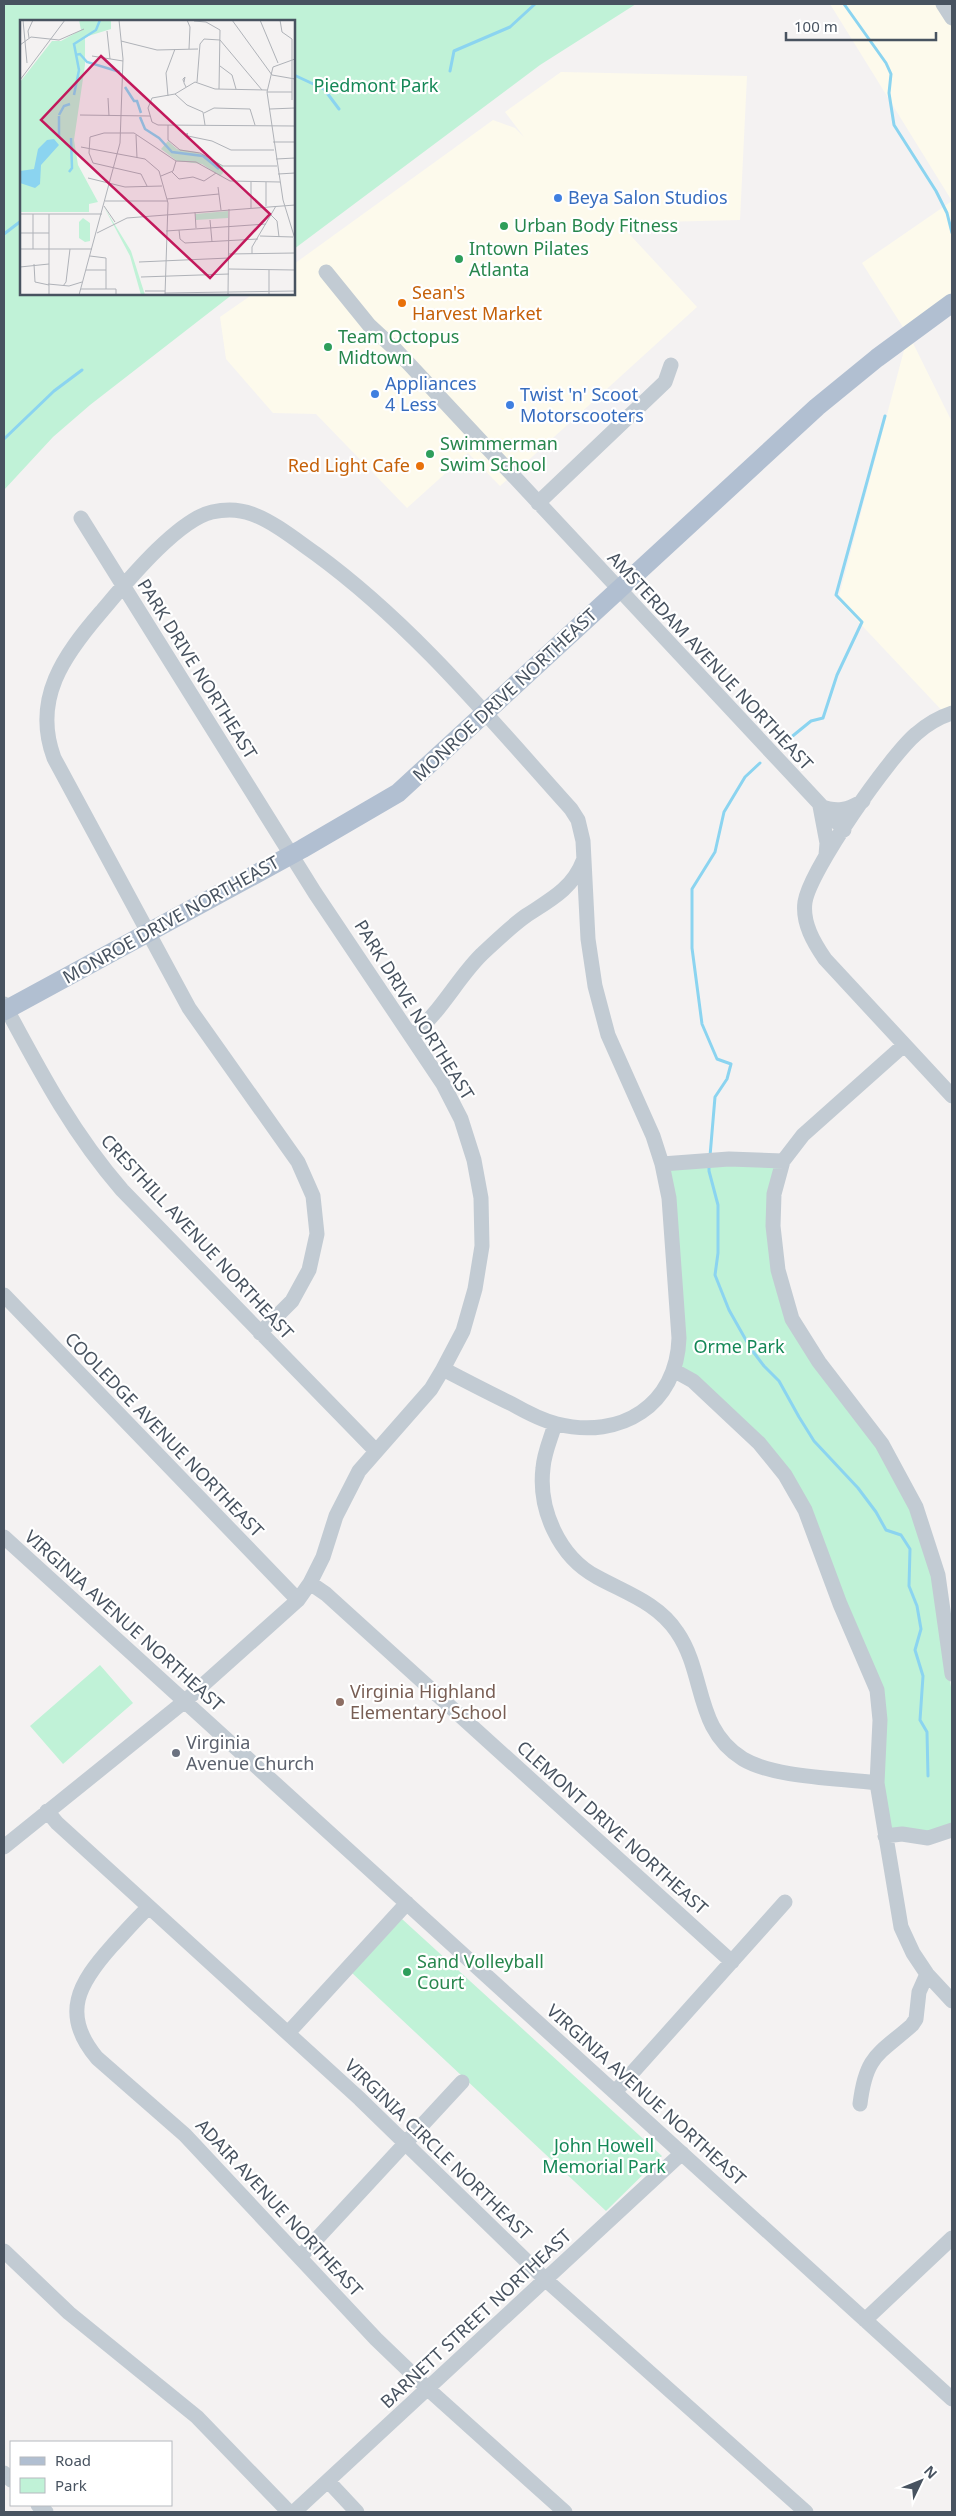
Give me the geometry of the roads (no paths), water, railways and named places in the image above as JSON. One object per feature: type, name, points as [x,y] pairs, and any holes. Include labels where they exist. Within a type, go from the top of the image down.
[{"type":"main road","name":"MONROE DRIVE NORTHEAST","points":[[5,1008],[292,855],[398,794],[817,407],[877,358],[952,303]]},
{"type":"street","points":[[943,4],[952,18]]},
{"type":"street","name":"AMSTERDAM AVENUE NORTHEAST","points":[[326,272],[369,325],[396,350],[844,830]]},
{"type":"street","points":[[538,503],[664,382],[671,365]]},
{"type":"street","points":[[260,1333],[292,1301],[309,1270],[317,1234],[313,1196],[298,1162],[188,1008],[54,758],[45,725],[47,699],[57,674],[94,620],[123,586],[170,539],[196,518],[224,510],[252,514],[303,544],[368,595],[407,632],[572,809],[581,830],[588,939],[595,986],[608,1034],[653,1136],[662,1164],[669,1198],[679,1338],[679,1355],[675,1371],[657,1400],[632,1418],[592,1428],[556,1424],[444,1369]]},
{"type":"street","name":"PARK DRIVE NORTHEAST","points":[[4,1847],[185,1701],[298,1600],[310,1583],[323,1557],[345,1494],[358,1471],[375,1450],[416,1408],[444,1369],[463,1330],[475,1289],[482,1246],[481,1198],[474,1160],[460,1119],[443,1084],[292,855],[80,518]]},
{"type":"street","points":[[952,713],[916,734],[894,758],[826,856],[809,886],[804,904],[806,921],[814,942],[825,959],[952,1096]]},
{"type":"street","points":[[826,856],[827,843],[820,806],[847,810],[864,800]]},
{"type":"street","points":[[411,1036],[429,1020],[480,956],[522,919],[570,885],[578,874],[584,857]]},
{"type":"street","name":"CRESTHILL AVENUE NORTHEAST","points":[[5,1008],[65,1115],[96,1160],[122,1190],[375,1450]]},
{"type":"street","points":[[904,1045],[803,1135],[782,1160],[774,1194],[773,1226],[778,1270],[792,1319],[806,1345],[882,1444],[916,1507],[938,1575],[952,1674]]},
{"type":"street","points":[[662,1164],[728,1159],[782,1160]]},
{"type":"street","name":"COOLEDGE AVENUE NORTHEAST","points":[[4,1296],[298,1600]]},
{"type":"street","points":[[675,1371],[693,1381],[759,1443],[785,1475],[805,1510],[819,1541],[840,1604],[877,1690],[880,1720],[877,1783],[901,1927],[913,1954],[927,1974],[952,2001]]},
{"type":"street","points":[[556,1424],[545,1454],[542,1481],[545,1507],[554,1532],[569,1555],[584,1570],[645,1601],[673,1626],[692,1659],[707,1717],[722,1742],[743,1759],[768,1770],[877,1783]]},
{"type":"street","name":"VIRGINIA AVENUE NORTHEAST","points":[[4,1537],[952,2399]]},
{"type":"street","name":"CLEMONT DRIVE NORTHEAST","points":[[310,1583],[338,1605],[732,1962]]},
{"type":"street","name":"VIRGINIA CIRCLE NORTHEAST","points":[[47,1811],[406,2142],[546,2280],[806,2512]]},
{"type":"street","points":[[885,1836],[902,1834],[928,1838],[952,1830]]},
{"type":"street","points":[[615,2092],[785,1902]]},
{"type":"street","points":[[288,2033],[407,1903]]},
{"type":"street","name":"ADAIR AVENUE NORTHEAST","points":[[149,1906],[93,1967],[84,1980],[77,2008],[82,2036],[97,2058],[185,2135],[376,2339],[428,2389],[565,2512]]},
{"type":"street","points":[[860,2104],[864,2078],[871,2062],[912,2025],[916,2019],[919,1992],[927,1974]]},
{"type":"street","points":[[300,2257],[462,2082]]},
{"type":"street","name":"BARNETT STREET NORTHEAST","points":[[294,2512],[682,2153]]},
{"type":"street","points":[[865,2320],[952,2238]]},
{"type":"street","points":[[4,2252],[68,2313],[197,2417],[289,2512]]},
{"type":"street","points":[[328,2482],[357,2512]]},
{"type":"waterway","points":[[450,71],[454,51],[510,27],[535,4]]},
{"type":"waterway","points":[[844,4],[886,63],[891,74],[889,93],[894,125],[936,191],[947,213],[952,233]]},
{"type":"waterway","points":[[295,75],[324,89],[339,109]]},
{"type":"waterway","points":[[4,234],[20,222]]},
{"type":"waterway","points":[[4,439],[54,391],[82,370]]},
{"type":"waterway","points":[[784,743],[811,721],[823,718],[837,675],[862,622],[836,595],[885,416]]},
{"type":"waterway","points":[[710,1156],[715,1097],[727,1079],[731,1064],[717,1059],[702,1024],[692,948],[692,889],[715,852],[724,812],[745,777],[760,763]]},
{"type":"waterway","points":[[709,1165],[718,1205],[718,1253],[715,1275],[729,1310],[751,1349],[779,1381],[814,1441],[858,1488],[876,1512],[886,1530],[901,1535],[910,1549],[909,1586],[917,1606],[921,1629],[915,1650],[923,1676],[920,1720],[927,1732],[928,1776]]},
{"type":"place","name":"Beya Salon Studios","points":[[558,198]]},
{"type":"place","name":"Urban Body Fitness","points":[[504,226]]},
{"type":"place","name":"Intown Pilates Atlanta","points":[[459,259]]},
{"type":"place","name":"Sean's Harvest Market","points":[[402,303]]},
{"type":"place","name":"Team Octopus Midtown","points":[[328,347]]},
{"type":"place","name":"Appliances 4 Less","points":[[375,394]]},
{"type":"place","name":"Twist 'n' Scoot Motorscooters","points":[[510,405]]},
{"type":"place","name":"Swimmerman Swim School","points":[[430,454]]},
{"type":"place","name":"Red Light Cafe","points":[[420,466]]},
{"type":"place","name":"Virginia Highland Elementary School","points":[[340,1702]]},
{"type":"place","name":"Virginia Avenue Church","points":[[176,1753]]},
{"type":"place","name":"Sand Volleyball Court","points":[[407,1972]]},
{"type":"park label","name":"Piedmont Park","points":[[376,86]]},
{"type":"park label","name":"Orme Park","points":[[739,1347]]},
{"type":"park label","name":"John Howell Memorial Park","points":[[604,2156]]}]
